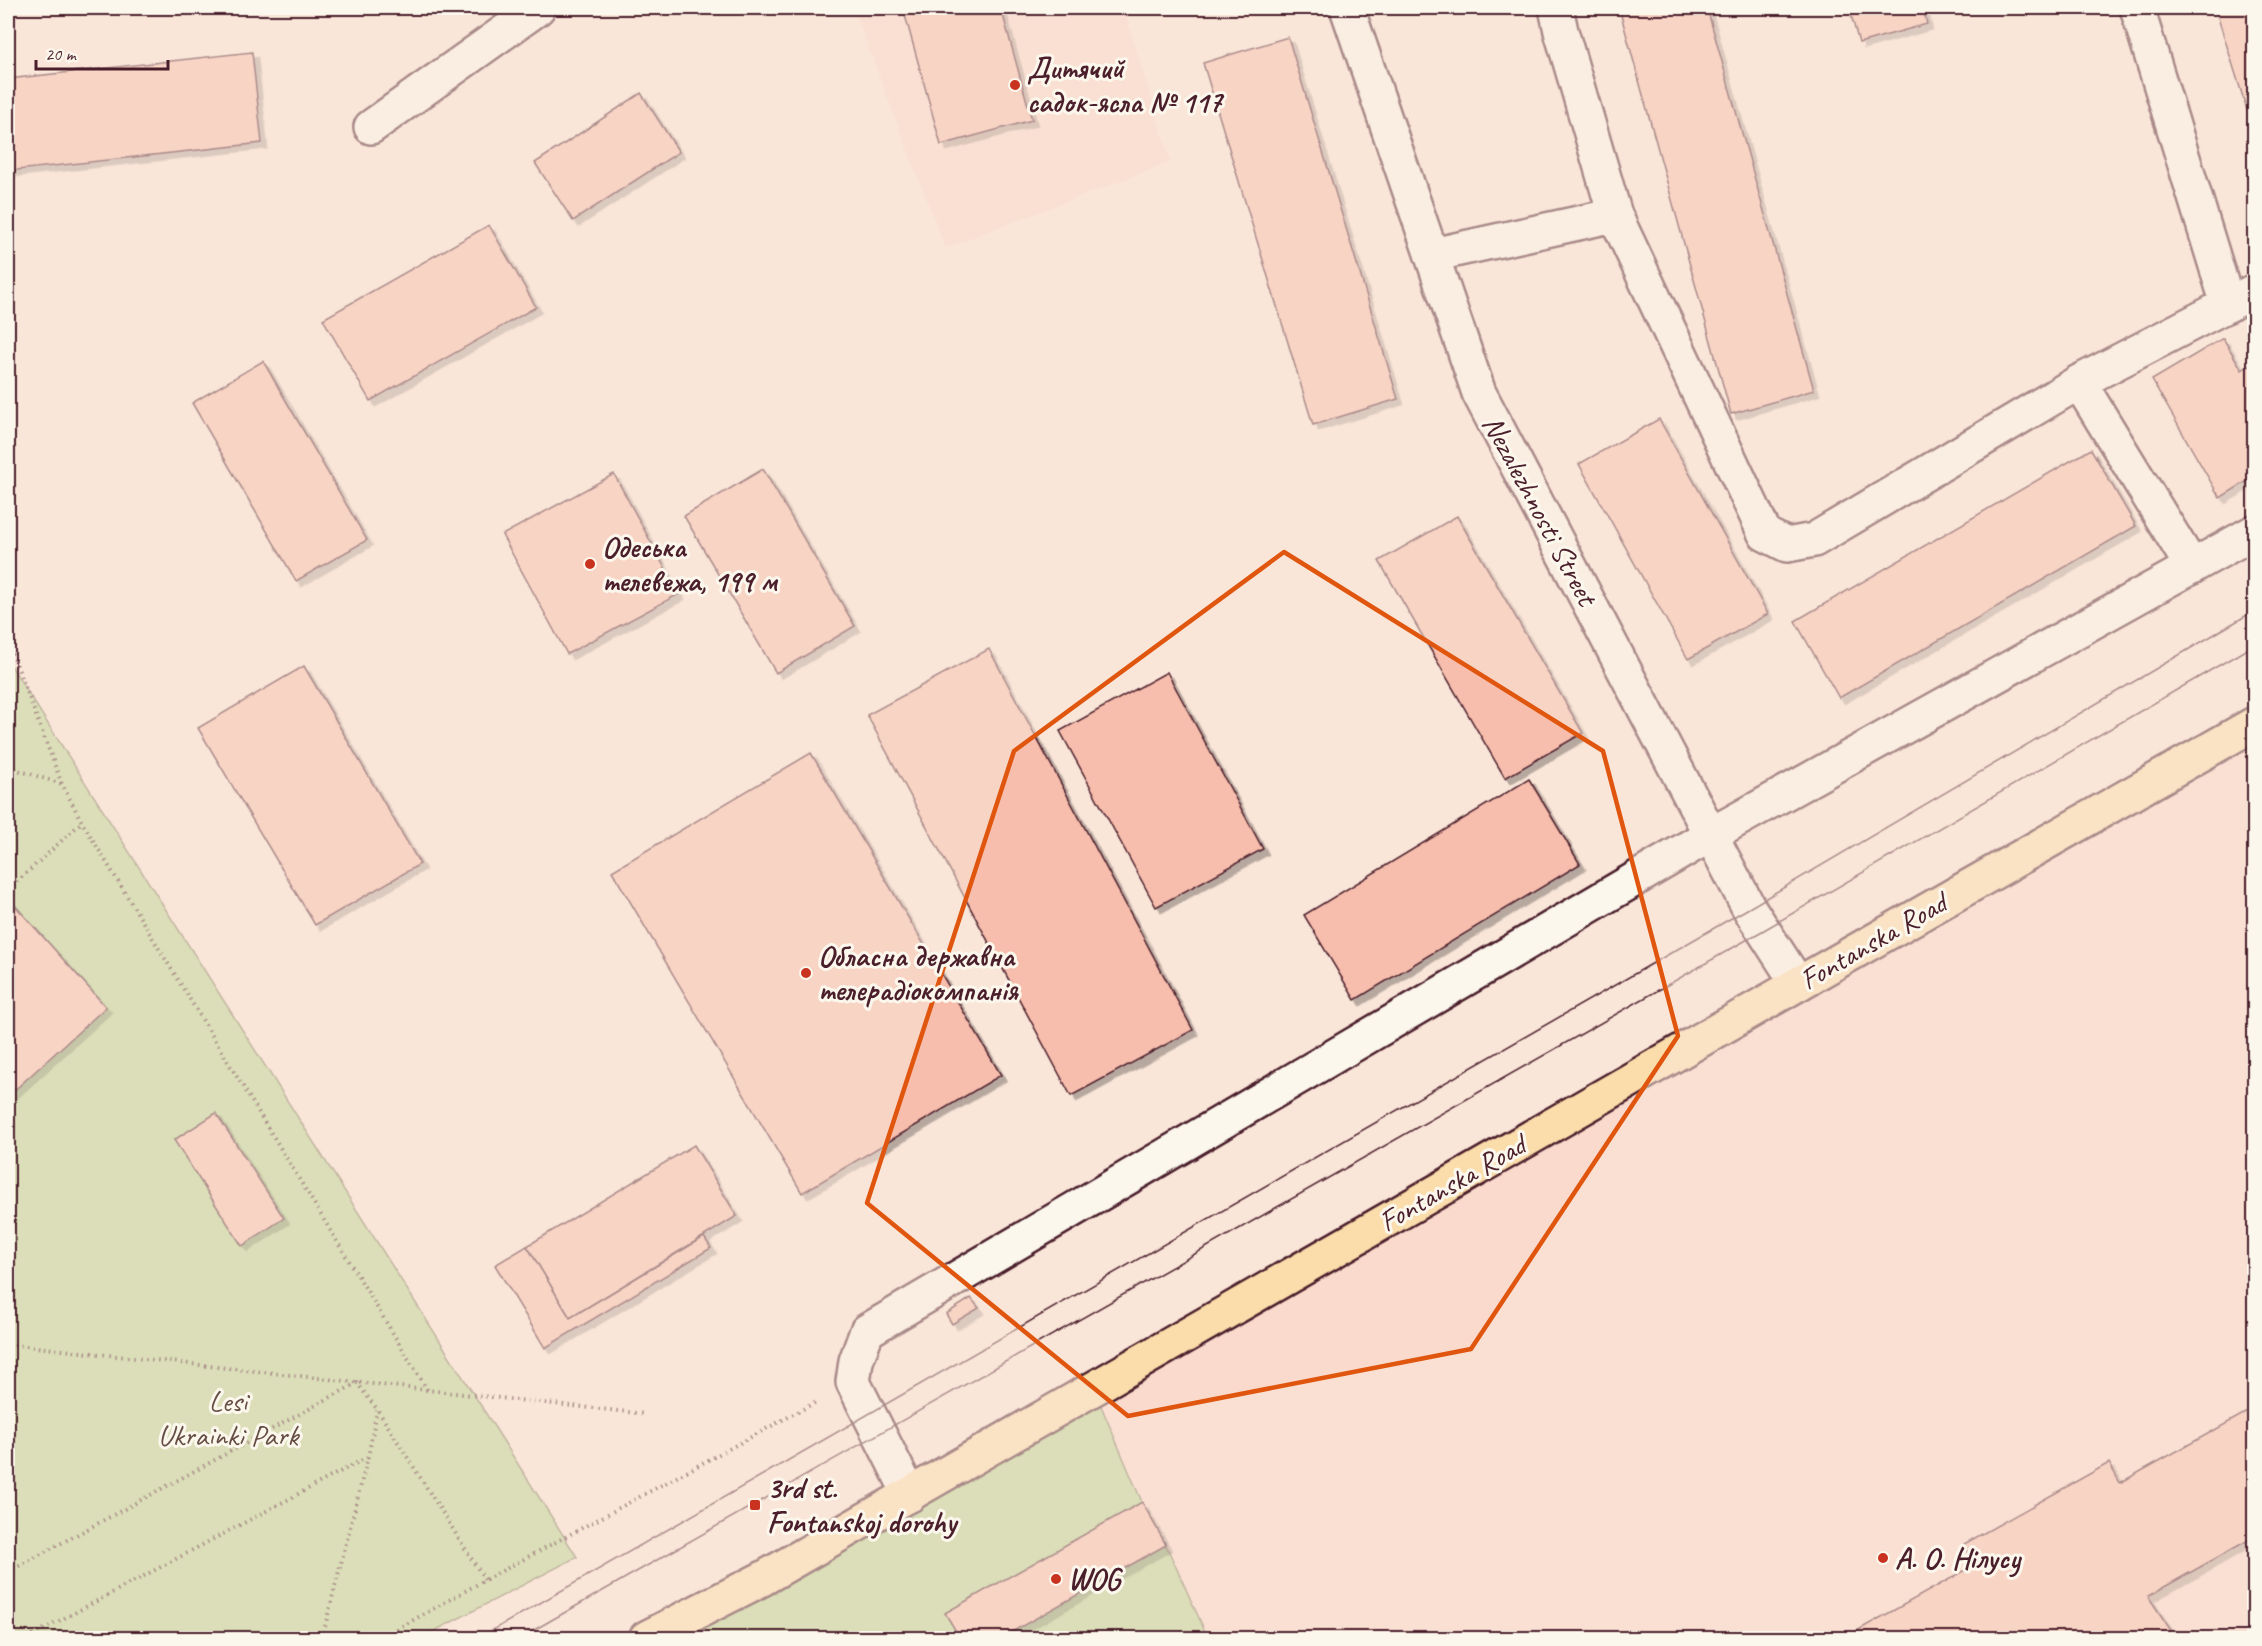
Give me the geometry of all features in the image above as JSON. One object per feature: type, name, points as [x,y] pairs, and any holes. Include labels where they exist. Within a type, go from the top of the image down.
[{"type":"main road","name":"Fontanska Road","points":[[646,1638],[762,1579],[910,1495],[2254,724]]},
{"type":"street","points":[[371,127],[538,8]]},
{"type":"street","name":"Nezalezhnosti Street","points":[[1347,8],[1479,393],[1749,908],[1798,984]]},
{"type":"street","points":[[1556,8],[1615,215],[1765,534],[1787,545],[1814,540],[2079,382],[2241,298],[2137,8]]},
{"type":"street","points":[[1432,255],[1615,215]]},
{"type":"street","points":[[2079,382],[2192,567]]},
{"type":"street","points":[[910,1495],[853,1382],[856,1361],[867,1331],[1710,835],[2254,532]]},
{"type":"path","points":[[8,642],[62,784],[82,822],[428,1390]]},
{"type":"path","points":[[8,767],[62,784]]},
{"type":"path","points":[[8,890],[82,822]]},
{"type":"path","points":[[8,1344],[646,1414]]},
{"type":"path","points":[[381,1638],[853,1382]]},
{"type":"path","points":[[357,1383],[377,1409],[485,1580]]},
{"type":"path","points":[[8,1572],[357,1383]]},
{"type":"path","points":[[322,1638],[368,1457],[377,1409]]},
{"type":"path","points":[[27,1638],[368,1457]]},
{"type":"highlighted area","points":[[1284,552],[1603,751],[1678,1036],[1471,1349],[1128,1416],[867,1203],[1014,751]]},
{"type":"shaded area","name":"Дитячий садок-ясла № 117","points":[[853,8],[1124,8],[1171,162],[945,248]]},
{"type":"shaded area","points":[[2254,735],[2254,1638],[1208,1638],[1166,1545],[1142,1502],[1096,1394]]},
{"type":"green space","name":"Lesi Ukrainki Park","points":[[8,661],[577,1557],[421,1638],[8,1638]]},
{"type":"green space","points":[[1096,1394],[1142,1502],[1166,1545],[1208,1638],[651,1638]]},
{"type":"building","points":[[903,8],[1001,8],[1032,120],[941,145]]},
{"type":"building","points":[[1619,8],[1707,8],[1814,390],[1731,414]]},
{"type":"building","points":[[1849,8],[1923,8],[1927,24],[1859,43]]},
{"type":"building","points":[[2215,8],[2254,8],[2254,125],[2252,126]]},
{"type":"building","points":[[1288,37],[1398,399],[1313,425],[1203,63]]},
{"type":"building","points":[[252,52],[262,143],[8,171],[8,79]]},
{"type":"building","points":[[641,93],[679,152],[573,221],[535,163]]},
{"type":"building","points":[[489,225],[536,307],[370,401],[323,319]]},
{"type":"building","points":[[2223,338],[2242,370],[2254,362],[2254,477],[2220,498],[2152,380]]},
{"type":"building","points":[[263,361],[367,540],[296,581],[192,403]]},
{"type":"building","points":[[1659,419],[1768,614],[1688,659],[1579,464]]},
{"type":"building","points":[[2091,449],[2136,526],[1839,698],[1795,621]]},
{"type":"building","points":[[763,469],[855,626],[776,673],[684,516]]},
{"type":"building","name":"Одеська телевежа, 199 м","points":[[614,474],[679,594],[567,654],[502,535]]},
{"type":"building","points":[[1457,516],[1583,733],[1505,778],[1379,561]]},
{"type":"building","points":[[989,649],[1193,1030],[1071,1096],[867,715]]},
{"type":"building","points":[[304,666],[420,864],[315,925],[198,728]]},
{"type":"building","points":[[1167,672],[1263,849],[1156,907],[1060,731]]},
{"type":"building","name":"Обласна державна телерадіокомпанія","points":[[811,753],[1001,1075],[802,1193],[612,871]]},
{"type":"building","points":[[1529,779],[1580,864],[1355,1000],[1304,915]]},
{"type":"building","points":[[10,900],[106,1007],[8,1096],[8,902]]},
{"type":"building","points":[[216,1113],[284,1218],[242,1246],[174,1140]]},
{"type":"building","points":[[694,1145],[737,1216],[570,1318],[527,1246]]},
{"type":"building","points":[[704,1237],[711,1248],[545,1348],[495,1265],[527,1246],[570,1318]]},
{"type":"building","points":[[971,1298],[979,1308],[952,1324],[946,1314]]},
{"type":"building","points":[[2254,1408],[2254,1537],[2148,1596],[2176,1638],[2082,1638],[2081,1636],[2076,1638],[1844,1638],[1975,1565],[1964,1544],[2109,1463],[2120,1483]]},
{"type":"building","name":"WOG","points":[[1142,1502],[1166,1545],[1001,1638],[960,1638],[945,1613]]},
{"type":"tram line","points":[[479,1638],[1749,908],[2254,611]]},
{"type":"tram line","points":[[520,1638],[1764,930],[2254,645]]},
{"type":"place","name":"Дитячий садок-ясла № 117","points":[[1015,85]]},
{"type":"place","name":"Одеська телевежа, 199 м","points":[[590,564]]},
{"type":"place","name":"Обласна державна телерадіокомпанія","points":[[806,973]]},
{"type":"place","name":"3rd st. Fontanskoj dorohy","points":[[755,1505]]},
{"type":"place","name":"А. О. Нілусу","points":[[1883,1558]]},
{"type":"place","name":"WOG","points":[[1056,1579]]}]
